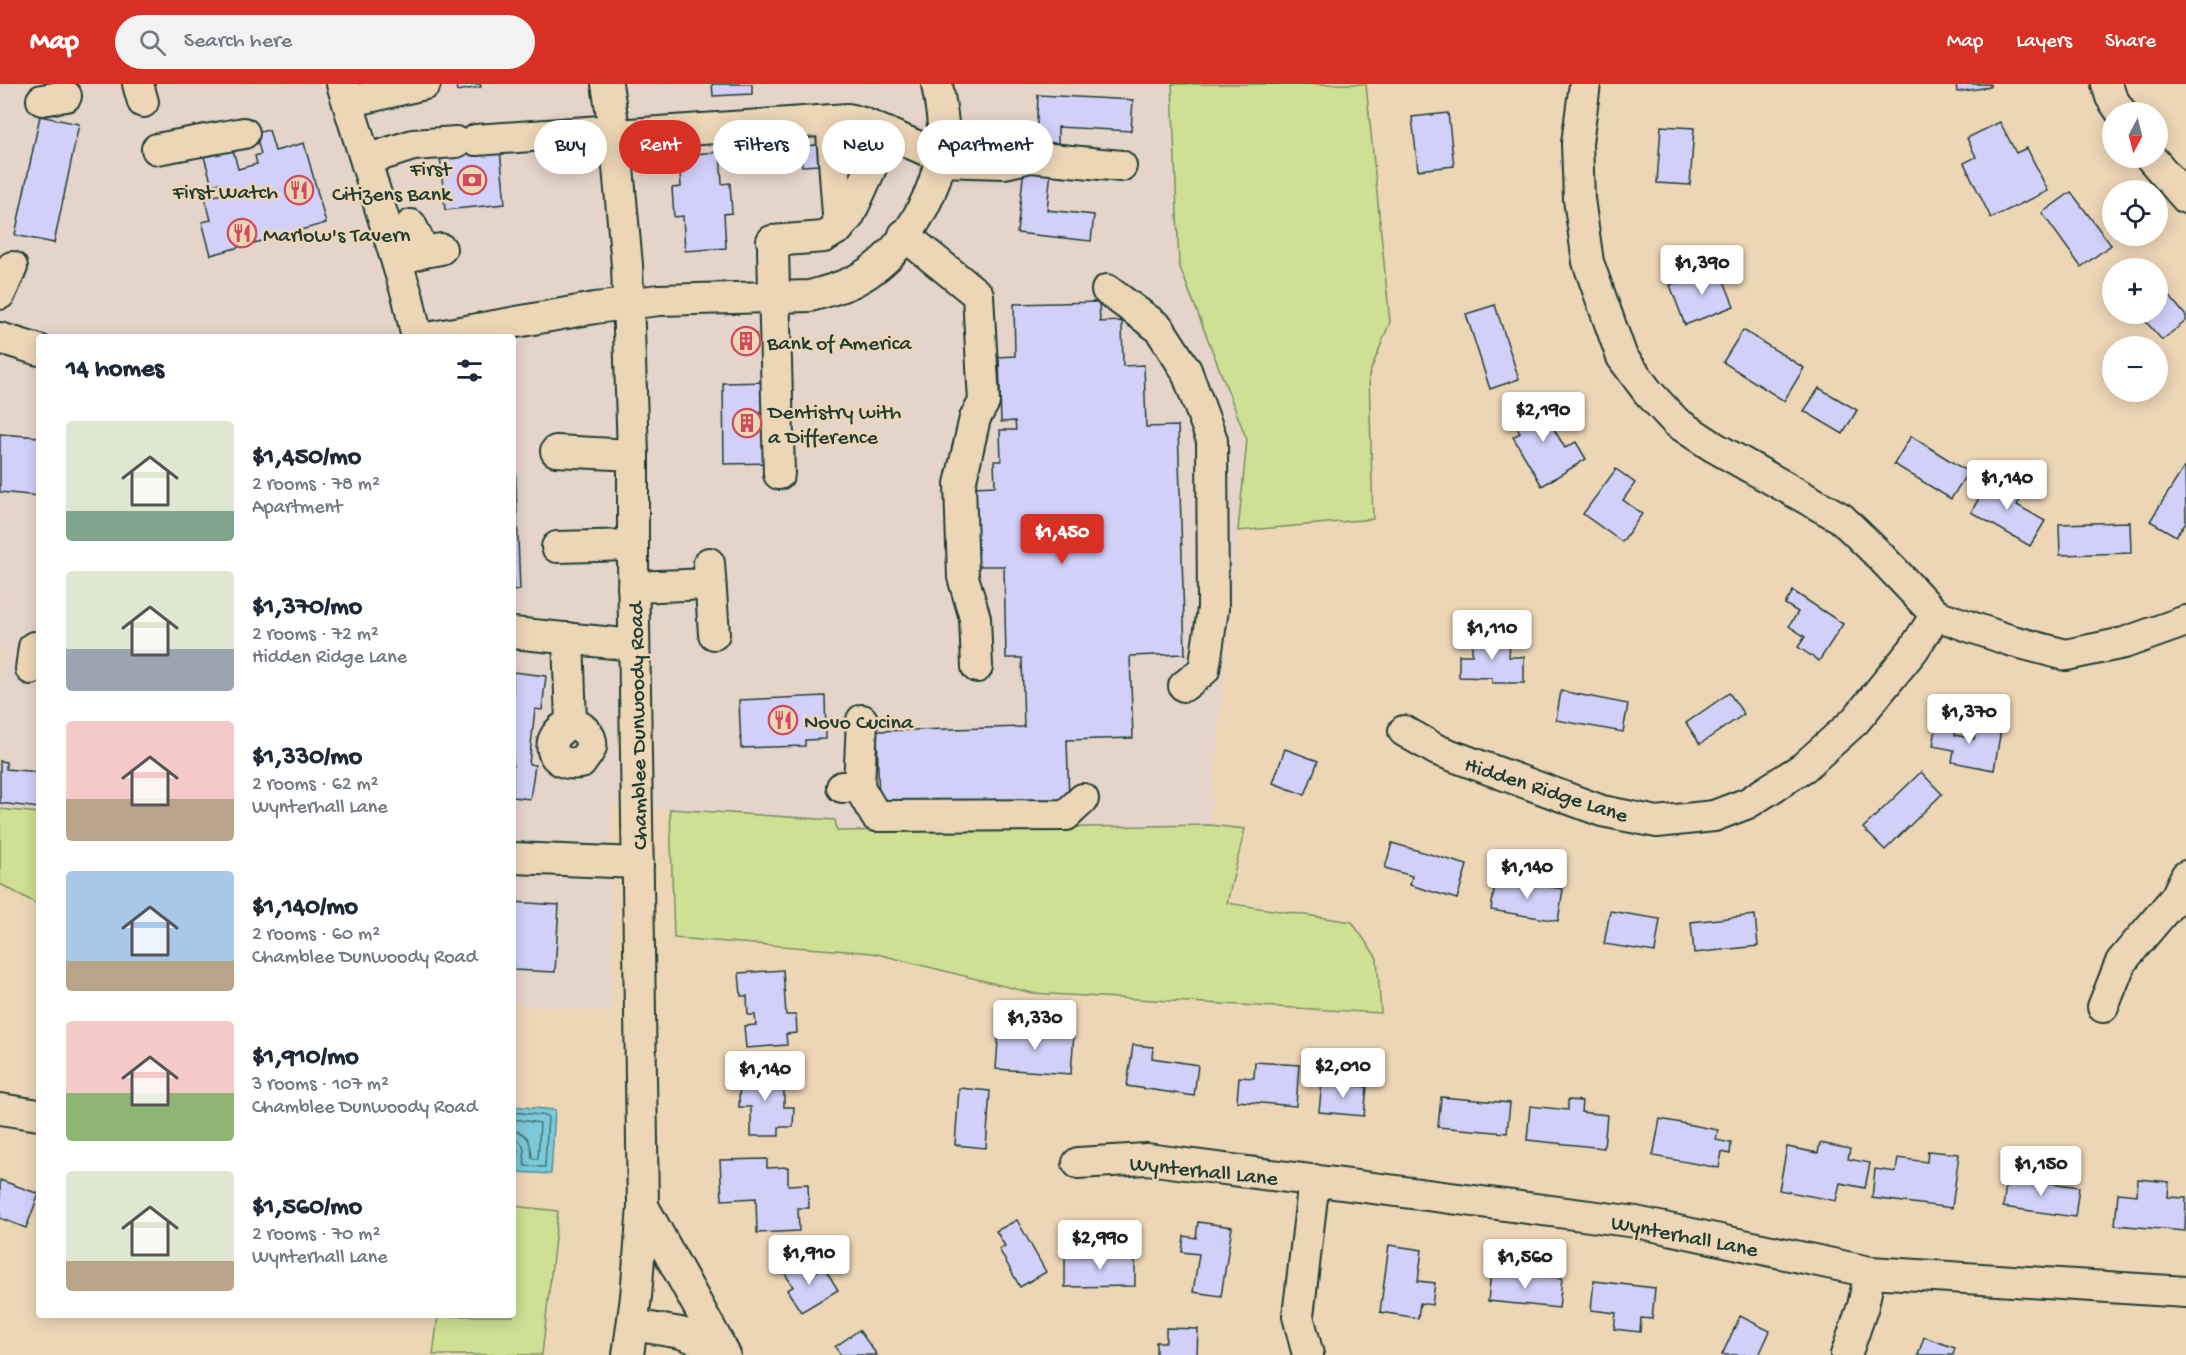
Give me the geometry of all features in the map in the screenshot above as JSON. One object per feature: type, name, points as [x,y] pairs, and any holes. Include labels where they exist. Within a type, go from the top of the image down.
[{"type":"street","points":[[420,254],[366,160],[345,93],[425,84]]},
{"type":"street","name":"Chamblee Dunwoody Road","points":[[607,84],[615,133],[627,264],[633,455],[643,1206],[724,1352]]},
{"type":"street","points":[[937,84],[941,120]]},
{"type":"street","points":[[1585,84],[1577,143],[1579,199],[1588,262],[1622,357],[1648,392],[1676,422],[1714,447],[1841,518],[1878,553],[1936,615],[2009,640],[2066,655],[2124,643],[2186,621]]},
{"type":"street","points":[[2107,84],[2114,102]]},
{"type":"street","points":[[366,160],[413,145],[615,133],[764,135],[822,122]]},
{"type":"street","points":[[157,149],[244,133]]},
{"type":"street","points":[[1053,159],[1121,166]]},
{"type":"street","points":[[2160,168],[2186,198]]},
{"type":"street","points":[[835,174],[839,228]]},
{"type":"street","points":[[779,474],[772,245],[825,237],[839,228],[849,216],[869,174]]},
{"type":"street","points":[[449,334],[595,308],[666,299],[810,296],[834,290],[856,280],[894,250],[931,189],[935,174]]},
{"type":"street","points":[[411,225],[420,254],[409,301],[416,334]]},
{"type":"street","points":[[904,235],[986,292],[984,402],[975,418],[960,484],[963,581],[975,618],[976,668]]},
{"type":"street","points":[[0,294],[12,267]]},
{"type":"street","points":[[1107,290],[1159,328],[1186,370],[1212,440],[1213,609],[1204,670],[1184,686]]},
{"type":"street","points":[[0,338],[36,349]]},
{"type":"street","points":[[555,451],[633,455]]},
{"type":"street","points":[[557,547],[633,545]]},
{"type":"street","points":[[633,586],[709,573],[714,634]]},
{"type":"street","name":"Hidden Ridge Lane","points":[[1404,731],[1437,750],[1602,810],[1657,822],[1714,816],[1748,803],[1804,767],[1855,721],[1913,650],[1936,615]]},
{"type":"street","points":[[516,633],[634,645]]},
{"type":"street","points":[[568,638],[571,723]]},
{"type":"street","points":[[862,720],[851,787],[876,816],[1066,816],[1083,799]]},
{"type":"street","points":[[516,858],[638,863]]},
{"type":"street","points":[[2103,1007],[2121,962],[2176,897],[2186,876]]},
{"type":"street","points":[[0,1109],[36,1115]]},
{"type":"street","name":"Wynterhall Lane","points":[[1078,1163],[1147,1159],[1636,1222],[1870,1272],[2186,1292]]},
{"type":"street","points":[[1308,1355],[1298,1316],[1314,1180]]},
{"type":"street","points":[[628,1355],[633,1325],[643,1206]]},
{"type":"street","points":[[1846,1355],[1863,1306],[1870,1272]]},
{"type":"street","name":"Chamblee Dunwoody Road","points":[[633,1325],[681,1333],[724,1352]]},
{"type":"shaded area","points":[[0,84],[1172,84],[1179,265],[1247,440],[1210,825],[837,831],[835,820],[612,805],[613,1012],[516,1004],[516,334],[36,334],[36,813],[0,809]]},
{"type":"green space","points":[[1172,84],[1366,84],[1390,322],[1369,375],[1373,519],[1238,531],[1247,440],[1179,265]]},
{"type":"green space","points":[[0,809],[36,813],[36,903],[0,884]]},
{"type":"green space","points":[[670,809],[835,820],[837,831],[1210,825],[1245,829],[1227,903],[1352,922],[1377,958],[1381,1013],[1032,993],[873,953],[674,938]]},
{"type":"green space","points":[[516,1206],[558,1211],[542,1355],[433,1355],[438,1318],[516,1318]]},
{"type":"water","points":[[516,1106],[555,1110],[551,1174],[517,1172],[518,1148],[516,1146]]},
{"type":"building","points":[[456,84],[480,84],[481,87],[457,91]]},
{"type":"building","points":[[712,84],[752,84],[752,94],[713,96]]},
{"type":"building","points":[[1956,84],[1990,84],[1990,87],[1957,92]]},
{"type":"building","points":[[1038,95],[1133,100],[1131,131],[1058,127],[1058,143],[1053,143],[1053,120],[1037,120]]},
{"type":"building","points":[[1448,113],[1454,166],[1418,170],[1412,117]]},
{"type":"building","points":[[40,116],[79,124],[54,243],[15,235]]},
{"type":"building","points":[[2000,122],[2016,153],[2027,148],[2048,191],[1991,218],[1964,163],[1976,157],[1967,138]]},
{"type":"building","points":[[1661,126],[1694,128],[1690,185],[1657,183]]},
{"type":"building","name":"First Citizens Bank","points":[[474,128],[500,149],[505,204],[445,210],[440,155],[455,130]]},
{"type":"building","points":[[269,130],[275,151],[304,143],[326,223],[211,255],[202,222],[211,220],[205,198],[223,194],[221,183],[212,185],[203,153],[232,146],[238,169],[257,164],[255,156],[261,154],[255,133]]},
{"type":"building","points":[[810,145],[822,145],[822,165],[810,166]]},
{"type":"building","points":[[701,153],[713,153],[713,174],[721,174],[722,184],[730,183],[732,213],[724,214],[726,248],[685,251],[683,216],[674,217],[672,188],[681,187],[680,174],[701,174]]},
{"type":"building","points":[[1023,174],[1051,174],[1047,210],[1094,215],[1091,241],[1017,233]]},
{"type":"building","points":[[2071,192],[2102,233],[2102,246],[2110,246],[2081,267],[2042,213]]},
{"type":"building","points":[[1718,266],[1734,306],[1685,325],[1670,285]]},
{"type":"building","points":[[2168,294],[2186,316],[2186,321],[2167,336],[2158,336],[2148,324],[2168,324]]},
{"type":"building","points":[[1099,302],[1100,322],[1122,321],[1123,366],[1144,365],[1146,427],[1178,426],[1185,654],[1130,656],[1133,738],[1067,740],[1069,801],[879,807],[877,731],[1024,727],[1022,658],[1006,658],[1004,566],[975,566],[973,487],[995,486],[994,461],[1001,461],[1000,430],[1016,430],[1015,421],[1001,422],[999,357],[1015,356],[1014,304]]},
{"type":"building","points":[[1495,305],[1519,379],[1490,389],[1466,314]]},
{"type":"building","points":[[1743,330],[1804,368],[1784,401],[1723,362]]},
{"type":"building","name":"Bank of America","points":[[745,334],[756,334],[756,348],[736,346],[737,337],[745,337]]},
{"type":"building","name":"Dentistry with a Difference","points":[[770,382],[771,463],[724,464],[723,383]]},
{"type":"building","points":[[1819,388],[1857,410],[1843,434],[1804,411]]},
{"type":"building","points":[[1535,397],[1565,448],[1576,442],[1586,459],[1542,486],[1513,437],[1520,433],[1508,413]]},
{"type":"building","points":[[0,434],[36,437],[36,496],[0,492]]},
{"type":"building","points":[[1911,436],[1968,472],[1951,499],[1894,464]]},
{"type":"building","points":[[2185,466],[2186,522],[2176,536],[2150,521]]},
{"type":"building","points":[[1616,469],[1635,483],[1623,500],[1642,514],[1622,542],[1583,514]]},
{"type":"building","points":[[1993,474],[2025,492],[2017,505],[2045,521],[2030,546],[1971,512]]},
{"type":"building","points":[[516,488],[520,590],[516,591]]},
{"type":"building","points":[[2130,522],[2131,553],[2060,555],[2059,524]]},
{"type":"building","points":[[1793,591],[1843,624],[1819,661],[1798,647],[1805,637],[1789,626],[1798,612],[1785,604]]},
{"type":"building","points":[[1472,635],[1510,635],[1509,657],[1524,657],[1524,683],[1492,683],[1492,678],[1459,677],[1459,655],[1472,655]]},
{"type":"building","points":[[516,672],[546,676],[542,710],[535,709],[529,764],[535,765],[530,799],[516,797]]},
{"type":"building","points":[[1561,691],[1628,704],[1623,732],[1556,720]]},
{"type":"building","points":[[1729,693],[1744,714],[1700,744],[1686,723]]},
{"type":"building","name":"Novo Cucina","points":[[825,696],[826,739],[805,740],[805,746],[741,748],[739,700]]},
{"type":"building","points":[[1938,718],[1957,721],[1955,735],[1974,739],[1977,726],[2001,730],[1994,770],[1952,762],[1954,750],[1933,746]]},
{"type":"building","points":[[1285,749],[1318,761],[1305,795],[1273,783]]},
{"type":"building","points":[[0,761],[6,762],[6,769],[36,772],[36,808],[0,803]]},
{"type":"building","points":[[1921,772],[1942,794],[1885,850],[1863,828]]},
{"type":"building","points":[[1392,843],[1467,865],[1457,899],[1410,885],[1412,876],[1385,868]]},
{"type":"building","points":[[1496,878],[1563,889],[1558,921],[1491,910]]},
{"type":"building","points":[[516,902],[559,905],[555,972],[516,970]]},
{"type":"building","points":[[1610,911],[1660,919],[1655,952],[1604,944]]},
{"type":"building","points":[[1755,915],[1758,946],[1694,953],[1691,922]]},
{"type":"building","points":[[783,970],[786,1015],[796,1015],[797,1033],[786,1034],[787,1045],[746,1048],[744,1026],[756,1025],[755,1015],[748,1015],[747,996],[741,996],[739,973]]},
{"type":"building","points":[[999,1028],[1074,1033],[1071,1074],[996,1069]]},
{"type":"building","points":[[1133,1045],[1153,1047],[1152,1058],[1198,1065],[1194,1096],[1127,1086]]},
{"type":"building","points":[[1255,1062],[1299,1065],[1296,1106],[1237,1101],[1239,1077],[1254,1078]]},
{"type":"building","points":[[740,1070],[784,1071],[784,1107],[794,1107],[793,1127],[779,1127],[779,1136],[751,1136],[751,1107],[739,1107]]},
{"type":"building","points":[[1322,1082],[1367,1087],[1364,1116],[1319,1112]]},
{"type":"building","points":[[959,1088],[990,1091],[986,1148],[955,1145]]},
{"type":"building","points":[[1441,1097],[1510,1103],[1507,1133],[1438,1127]]},
{"type":"building","points":[[1568,1100],[1582,1101],[1581,1112],[1607,1115],[1604,1148],[1527,1140],[1530,1106],[1568,1110]]},
{"type":"building","points":[[1660,1119],[1718,1130],[1716,1140],[1731,1143],[1730,1154],[1722,1152],[1719,1168],[1653,1156]]},
{"type":"building","points":[[1820,1143],[1850,1149],[1848,1159],[1870,1163],[1865,1188],[1840,1183],[1836,1201],[1779,1190],[1787,1147],[1818,1153]]},
{"type":"building","points":[[1928,1151],[1959,1154],[1952,1208],[1872,1198],[1875,1169],[1896,1172],[1898,1158],[1927,1162]]},
{"type":"building","points":[[767,1159],[767,1168],[788,1167],[788,1185],[808,1184],[809,1208],[798,1208],[799,1231],[757,1233],[756,1198],[722,1200],[720,1160]]},
{"type":"building","points":[[2007,1177],[2079,1187],[2075,1217],[2003,1207]]},
{"type":"building","points":[[2138,1179],[2169,1182],[2168,1197],[2186,1198],[2185,1231],[2115,1225],[2118,1193],[2137,1195]]},
{"type":"building","points":[[0,1180],[36,1193],[36,1202],[26,1228],[0,1218]]},
{"type":"building","points":[[1017,1220],[1046,1272],[1020,1287],[999,1249],[1005,1246],[996,1231]]},
{"type":"building","points":[[1198,1222],[1232,1227],[1221,1296],[1193,1292],[1199,1254],[1182,1252],[1184,1236],[1196,1238]]},
{"type":"building","points":[[1389,1245],[1422,1250],[1418,1281],[1435,1283],[1432,1305],[1420,1303],[1418,1318],[1380,1312]]},
{"type":"building","points":[[1135,1255],[1135,1286],[1065,1287],[1065,1256]]},
{"type":"building","points":[[798,1261],[807,1277],[824,1267],[838,1290],[801,1312],[787,1290],[793,1287],[783,1270]]},
{"type":"building","points":[[1491,1271],[1562,1278],[1559,1308],[1488,1301]]},
{"type":"building","points":[[1594,1281],[1655,1288],[1652,1319],[1641,1318],[1640,1332],[1614,1329],[1616,1313],[1591,1310]]},
{"type":"building","points":[[1740,1316],[1770,1331],[1759,1355],[1722,1355]]},
{"type":"building","points":[[1166,1328],[1198,1329],[1197,1355],[1156,1355],[1156,1342],[1166,1342]]},
{"type":"building","points":[[859,1330],[877,1355],[841,1355],[835,1347]]},
{"type":"building","points":[[1924,1337],[1955,1348],[1953,1355],[1918,1355]]},
{"type":"place","name":"First Citizens Bank","points":[[472,180]]},
{"type":"place","name":"First Watch","points":[[299,190]]},
{"type":"place","name":"Marlow's Tavern","points":[[242,233]]},
{"type":"place","name":"Bank of America","points":[[746,341]]},
{"type":"place","name":"Dentistry with a Difference","points":[[747,423]]},
{"type":"place","name":"Novo Cucina","points":[[783,720]]}]
